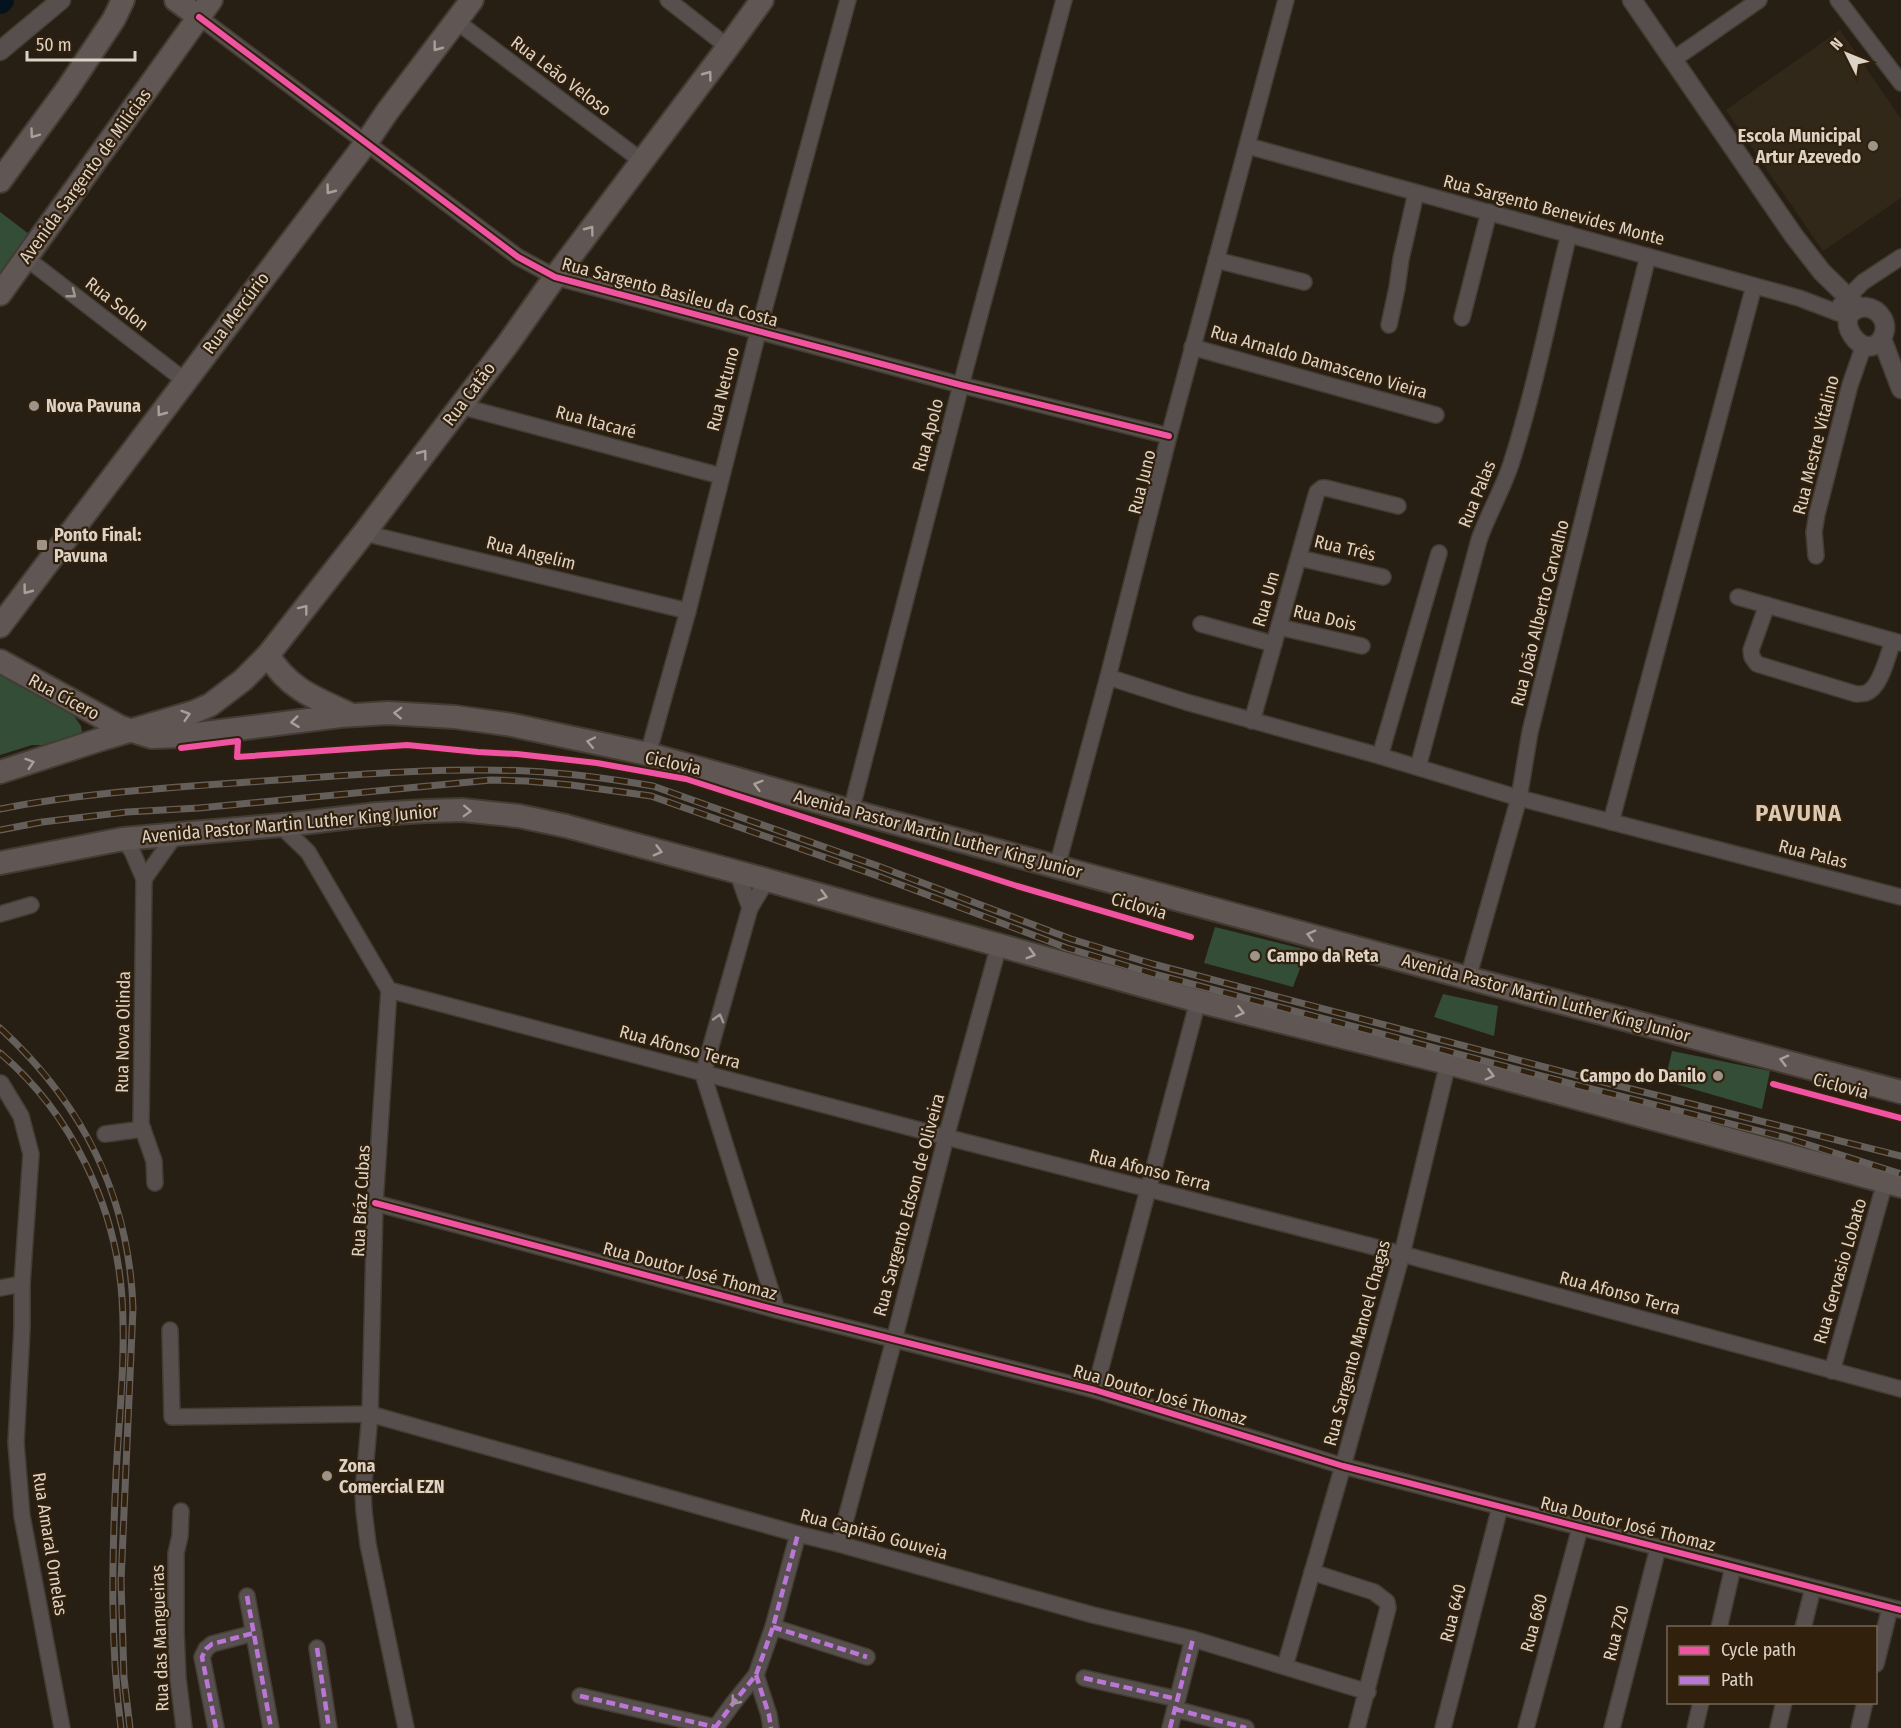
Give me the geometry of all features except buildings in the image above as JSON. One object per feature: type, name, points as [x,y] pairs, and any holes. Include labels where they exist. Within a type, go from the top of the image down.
[{"type":"main road","points":[[0,181],[68,88],[114,19],[123,0]]},
{"type":"main road","points":[[176,0],[205,9]]},
{"type":"main road","name":"Rua Mercúrio","points":[[0,626],[472,0]]},
{"type":"main road","name":"Rua Catão","points":[[129,731],[210,705],[243,680],[268,655],[507,345],[555,277],[762,0]]},
{"type":"main road","name":"Avenida Sargento de Milícias","points":[[0,294],[205,9]]},
{"type":"main road","points":[[268,655],[276,668],[294,686],[353,716]]},
{"type":"main road","name":"Rua Cícero","points":[[0,661],[66,699],[129,731]]},
{"type":"main road","name":"Avenida Pastor Martin Luther King Junior","points":[[129,731],[161,738],[388,713],[455,717],[513,725],[648,754],[1468,978],[1901,1092]]},
{"type":"main road","points":[[0,772],[129,731]]},
{"type":"main road","name":"Avenida Pastor Martin Luther King Junior","points":[[0,863],[123,839],[377,814],[426,811],[487,812],[519,816],[566,826],[767,880],[1198,1001],[1448,1063],[1893,1184]]},
{"type":"street","points":[[0,51],[62,0]]},
{"type":"street","points":[[668,0],[729,47]]},
{"type":"street","name":"Rua Netuno","points":[[648,754],[688,611],[758,332],[848,0]]},
{"type":"street","name":"Rua Apolo","points":[[851,811],[961,385],[1064,0]]},
{"type":"street","name":"Rua Juno","points":[[1057,867],[1192,347],[1286,0]]},
{"type":"street","points":[[1632,0],[1794,236],[1847,308],[1849,331],[1852,337],[1864,345],[1878,343],[1889,329]]},
{"type":"street","points":[[1674,59],[1759,0]]},
{"type":"street","points":[[1838,0],[1901,83]]},
{"type":"street","name":"Rua Sargento Basileu da Costa","points":[[205,9],[366,143],[518,257],[555,277],[961,385],[1169,436]]},
{"type":"street","name":"Rua Leão Veloso","points":[[456,21],[642,161]]},
{"type":"street","name":"Rua Sargento Benevides Monte","points":[[1248,146],[1754,286],[1847,308]]},
{"type":"street","points":[[1389,325],[1416,193]]},
{"type":"street","points":[[1462,318],[1489,212]]},
{"type":"street","name":"Rua Palas","points":[[1418,767],[1479,540],[1486,519],[1501,492],[1519,438],[1569,234]]},
{"type":"street","name":"Rua João Alberto Carvalho","points":[[1468,978],[1519,798],[1530,732],[1648,256]]},
{"type":"street","points":[[1847,308],[1863,282],[1901,257]]},
{"type":"street","name":"Rua Solon","points":[[26,258],[184,381]]},
{"type":"street","points":[[1216,260],[1304,282]]},
{"type":"street","points":[[1611,822],[1754,286]]},
{"type":"street","points":[[1847,308],[1872,308],[1878,311],[1889,329],[1901,389]]},
{"type":"street","name":"Rua Mestre Vitalino","points":[[1816,556],[1814,532],[1816,514],[1850,384],[1864,345]]},
{"type":"street","name":"Rua Arnaldo Damasceno Vieira","points":[[1192,347],[1436,415]]},
{"type":"street","name":"Rua Itacaré","points":[[460,406],[721,476]]},
{"type":"street","name":"Rua Um","points":[[1252,721],[1316,494],[1326,488],[1398,506]]},
{"type":"street","name":"Rua Angelim","points":[[364,533],[688,611]]},
{"type":"street","points":[[1380,756],[1439,553]]},
{"type":"street","name":"Rua Três","points":[[1299,558],[1383,577]]},
{"type":"street","points":[[1738,597],[1767,605],[1897,642],[1880,679],[1873,688],[1866,693],[1856,694],[1757,664],[1752,657],[1751,650],[1767,605]]},
{"type":"street","points":[[1202,624],[1274,644]]},
{"type":"street","name":"Rua Dois","points":[[1279,627],[1362,646]]},
{"type":"street","name":"Rua Palas","points":[[1108,677],[1186,702],[1380,756],[1519,798],[1901,897]]},
{"type":"street","points":[[304,822],[308,852]]},
{"type":"street","points":[[280,825],[308,852],[389,990]]},
{"type":"street","points":[[144,879],[177,834]]},
{"type":"street","name":"Rua Nova Olinda","points":[[123,839],[132,851],[144,879],[141,1124],[154,1161],[155,1183]]},
{"type":"street","points":[[737,872],[750,908]]},
{"type":"street","points":[[767,880],[750,908],[703,1074],[777,1310]]},
{"type":"street","points":[[0,914],[31,905]]},
{"type":"street","name":"Rua Sargento Edson de Oliveira","points":[[838,1544],[894,1340],[945,1137],[999,945]]},
{"type":"street","name":"Rua Afonso Terra","points":[[389,990],[1148,1190],[1402,1254],[1901,1389]]},
{"type":"street","name":"Rua Bráz Cubas","points":[[389,990],[375,1203],[370,1414],[363,1493],[365,1527],[406,1728]]},
{"type":"street","points":[[1095,1390],[1198,1001]]},
{"type":"street","name":"Rua Sargento Manoel Chagas","points":[[1285,1666],[1402,1254],[1448,1063]]},
{"type":"street","name":"Rua Amaral Ornelas","points":[[1,1083],[21,1116],[31,1154],[30,1197],[22,1284],[16,1443],[22,1516],[62,1728]]},
{"type":"street","points":[[105,1134],[143,1129]]},
{"type":"street","name":"Rua Gervasio Lobato","points":[[1832,1371],[1893,1184]]},
{"type":"street","name":"Rua Doutor José Thomaz","points":[[375,1203],[777,1310],[1095,1390],[1343,1466],[1896,1609]]},
{"type":"street","points":[[0,1288],[22,1284]]},
{"type":"street","points":[[170,1330],[172,1417],[370,1414]]},
{"type":"street","name":"Rua Capitão Gouveia","points":[[370,1414],[1093,1615],[1193,1639],[1368,1692]]},
{"type":"street","name":"Rua 640","points":[[1443,1728],[1500,1507]]},
{"type":"street","name":"Rua das Mangueiras","points":[[181,1511],[180,1536],[176,1553],[176,1632],[178,1678],[184,1728]]},
{"type":"street","name":"Rua 680","points":[[1526,1728],[1580,1528]]},
{"type":"street","points":[[580,1696],[715,1728],[756,1675],[773,1627],[798,1534]]},
{"type":"street","name":"Rua 720","points":[[1614,1727],[1658,1548]]},
{"type":"street","points":[[1719,1626],[1733,1567]]},
{"type":"street","points":[[1312,1572],[1374,1592],[1387,1602],[1388,1608],[1357,1728]]},
{"type":"street","points":[[1804,1626],[1813,1588]]},
{"type":"street","points":[[247,1596],[271,1728]]},
{"type":"street","points":[[1877,1659],[1896,1609]]},
{"type":"street","points":[[773,1627],[867,1657]]},
{"type":"street","points":[[216,1728],[202,1657],[212,1644],[254,1633]]},
{"type":"street","points":[[1170,1728],[1193,1639]]},
{"type":"street","points":[[317,1648],[329,1728]]},
{"type":"street","points":[[756,1675],[771,1728]]},
{"type":"street","points":[[1084,1678],[1176,1704],[1246,1728]]},
{"type":"street","points":[[1695,1728],[1701,1704]]},
{"type":"street","points":[[1778,1728],[1784,1704]]},
{"type":"street","points":[[1858,1728],[1864,1704]]},
{"type":"shaded area","points":[[1840,30],[1901,119],[1901,198],[1823,251],[1726,110]]},
{"type":"green space","points":[[0,212],[33,237],[0,279]]},
{"type":"green space","points":[[0,669],[74,716],[81,726],[80,736],[52,745],[32,745],[0,755]]},
{"type":"green space","name":"Campo da Reta","points":[[1215,927],[1307,950],[1293,987],[1204,963]]},
{"type":"green space","points":[[1443,994],[1498,1006],[1494,1036],[1434,1017]]},
{"type":"green space","name":"Campo do Danilo","points":[[1672,1051],[1770,1071],[1762,1109],[1665,1081]]},
{"type":"railway","points":[[0,809],[62,799],[187,786],[422,771],[543,772],[653,786],[878,866],[1071,939],[1153,964],[1579,1076],[1901,1156]]},
{"type":"railway","points":[[0,830],[42,822],[127,812],[199,808],[491,780],[571,785],[651,796],[875,875],[1067,948],[1154,974],[1787,1138],[1901,1174]]},
{"type":"railway","points":[[0,1028],[29,1057],[78,1120],[111,1190],[122,1227],[130,1267],[133,1308],[121,1581],[124,1678],[130,1728]]},
{"type":"railway","points":[[0,1053],[48,1104],[68,1133],[99,1196],[118,1264],[122,1298],[123,1342],[113,1602],[115,1665],[121,1728]]},
{"type":"marked path","points":[[715,1728],[756,1675],[773,1627],[798,1534]]},
{"type":"marked path","points":[[247,1596],[271,1728]]},
{"type":"marked path","points":[[773,1627],[867,1657]]},
{"type":"marked path","points":[[216,1728],[202,1657],[212,1644],[254,1633]]},
{"type":"marked path","points":[[1170,1728],[1193,1639]]},
{"type":"marked path","points":[[317,1648],[329,1728]]},
{"type":"marked path","points":[[756,1675],[771,1728]]},
{"type":"marked path","points":[[1084,1678],[1177,1699]]},
{"type":"marked path","points":[[580,1696],[715,1727]]},
{"type":"marked path","points":[[1175,1709],[1246,1728]]},
{"type":"cycle path","points":[[199,17],[518,257],[555,277],[961,385],[1169,436]]},
{"type":"cycle path","name":"Ciclovia","points":[[181,748],[238,741],[237,757],[407,745],[597,763],[686,779],[1017,886],[1191,937]]},
{"type":"cycle path","name":"Ciclovia","points":[[1773,1084],[1901,1118]]},
{"type":"cycle path","points":[[375,1203],[777,1310],[1095,1390],[1343,1466],[1901,1610]]},
{"type":"place","name":"Escola Municipal Artur Azevedo","points":[[1873,146]]},
{"type":"place","name":"Nova Pavuna","points":[[34,406]]},
{"type":"place","name":"Ponto Final: Pavuna","points":[[42,545]]},
{"type":"place","name":"Campo da Reta","points":[[1255,956]]},
{"type":"place","name":"Campo do Danilo","points":[[1718,1076]]},
{"type":"place","name":"Zona Comercial EZN","points":[[327,1476]]},
{"type":"district","name":"PAVUNA","points":[[1799,813]]}]
